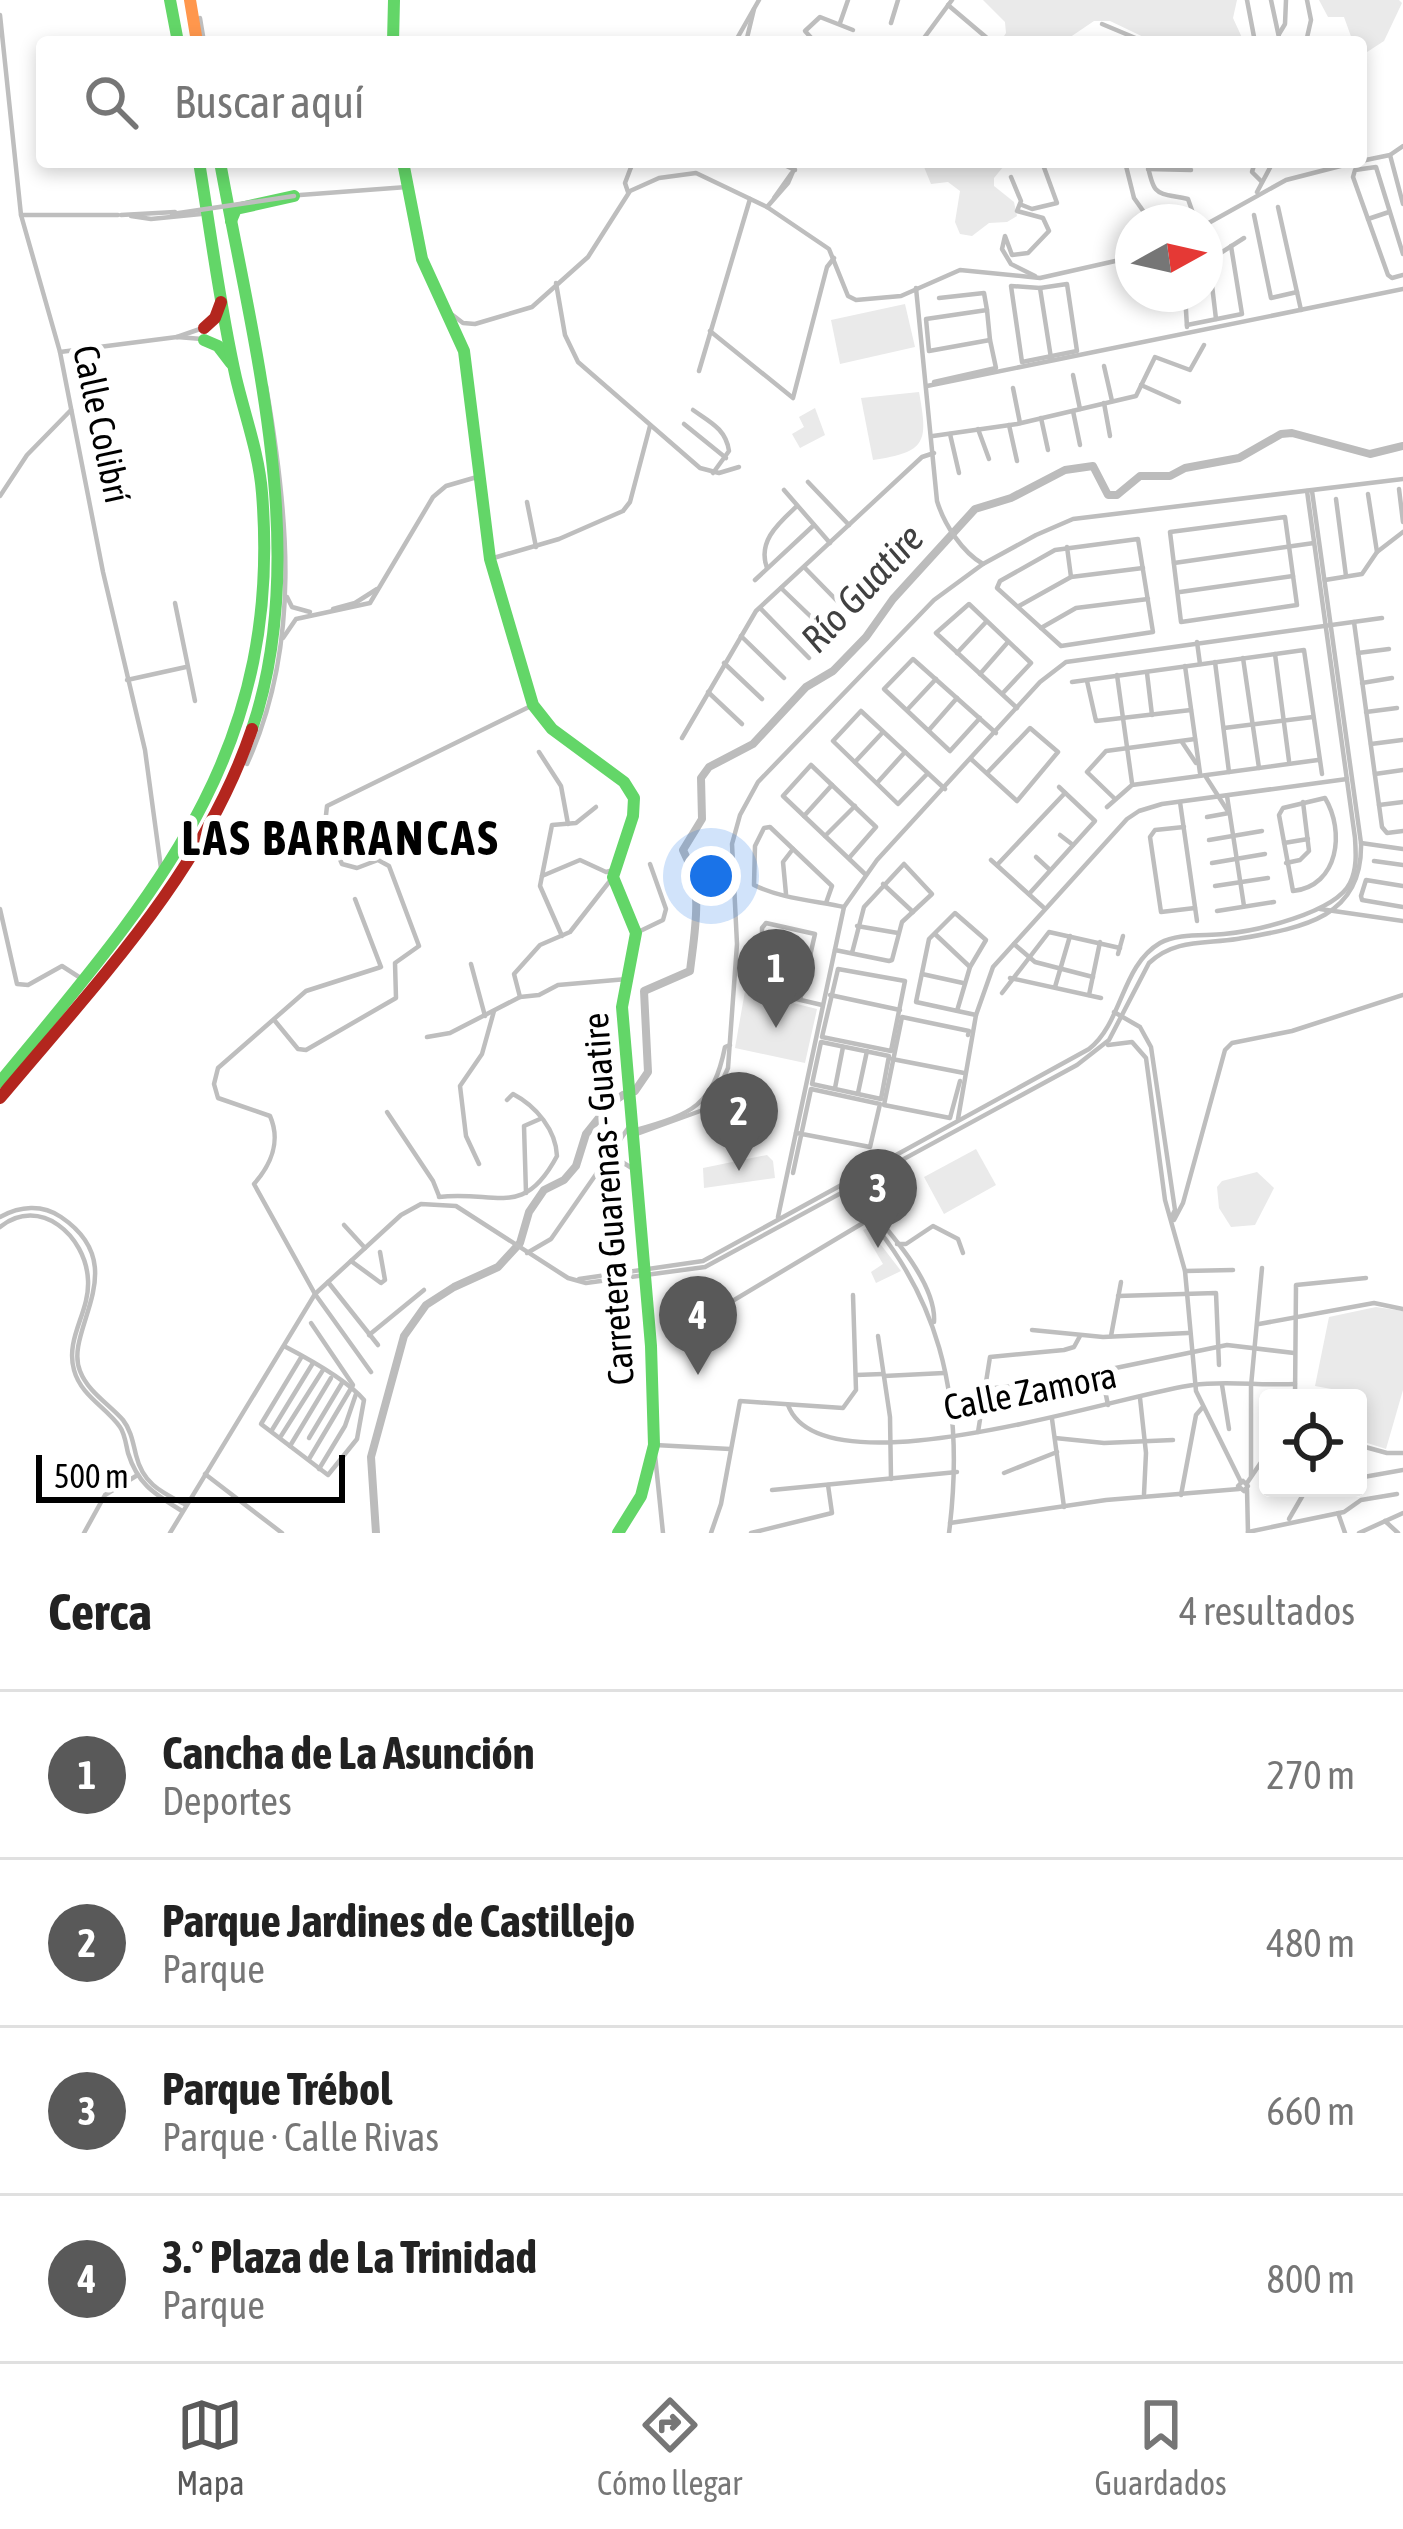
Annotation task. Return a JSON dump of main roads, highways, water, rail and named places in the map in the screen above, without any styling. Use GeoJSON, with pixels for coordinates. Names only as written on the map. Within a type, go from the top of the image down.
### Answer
{"type":"FeatureCollection","features":[{"type":"Feature","properties":{"kind":"main road"},"geometry":{"type":"LineString","coordinates":[[170,0],[177,36]]}},
{"type":"Feature","properties":{"kind":"main road"},"geometry":{"type":"LineString","coordinates":[[193,0],[200,36]]}},
{"type":"Feature","properties":{"kind":"main road"},"geometry":{"type":"LineString","coordinates":[[393,36],[394,0]]}},
{"type":"Feature","properties":{"kind":"main road"},"geometry":{"type":"LineString","coordinates":[[200,168],[237,381]]}},
{"type":"Feature","properties":{"kind":"main road"},"geometry":{"type":"LineString","coordinates":[[0,1098],[172,883],[212,823],[250,738],[278,611],[278,528],[276,484],[225,168]]}},
{"type":"Feature","properties":{"kind":"main road","name":"Carretera Guarenas - Guatire"},"geometry":{"type":"LineString","coordinates":[[404,168],[422,260],[460,337],[490,560],[533,705],[547,724],[633,793],[633,816],[614,874],[636,933],[622,1007],[645,1272],[654,1445],[641,1496],[618,1533]]}},
{"type":"Feature","properties":{"kind":"main road"},"geometry":{"type":"LineString","coordinates":[[203,187],[204,205],[197,213],[205,218],[212,235]]}},
{"type":"Feature","properties":{"kind":"main road"},"geometry":{"type":"LineString","coordinates":[[232,208],[294,196]]}},
{"type":"Feature","properties":{"kind":"main road"},"geometry":{"type":"LineString","coordinates":[[0,1082],[165,876],[198,820],[245,708],[263,610],[262,489],[237,381],[227,356],[204,334],[219,312],[221,291]]}},
{"type":"Feature","properties":{"kind":"main road"},"geometry":{"type":"LineString","coordinates":[[284,497],[278,528],[286,549]]}},
{"type":"Feature","properties":{"kind":"waterway","name":"Río Guatire"},"geometry":{"type":"LineString","coordinates":[[635,1091],[648,1072],[644,991],[690,971],[696,894],[683,850],[702,819],[701,778],[709,767],[753,744],[806,687],[833,671],[975,509],[1011,498],[1065,470],[1093,466],[1108,495],[1117,495],[1140,476],[1170,476],[1185,468],[1239,458],[1281,434],[1370,454],[1403,446]]}},
{"type":"Feature","properties":{"kind":"waterway","name":"Río Guatire"},"geometry":{"type":"LineString","coordinates":[[376,1533],[371,1457],[404,1336],[426,1305],[498,1267],[520,1243],[529,1212],[544,1190],[564,1180],[576,1166],[586,1134],[623,1095]]}},
{"type":"Feature","properties":{"kind":"place","name":"Cancha de La Asunción"},"geometry":{"type":"Point","coordinates":[776,1028]}},
{"type":"Feature","properties":{"kind":"place","name":"Parque Jardines de Castillejo"},"geometry":{"type":"Point","coordinates":[739,1171]}},
{"type":"Feature","properties":{"kind":"place","name":"Parque Trébol"},"geometry":{"type":"Point","coordinates":[878,1248]}},
{"type":"Feature","properties":{"kind":"place","name":"3.° Plaza de La Trinidad"},"geometry":{"type":"Point","coordinates":[698,1375]}},
{"type":"Feature","properties":{"kind":"district","name":"LAS BARRANCAS"},"geometry":{"type":"Point","coordinates":[341,838]}}]}
